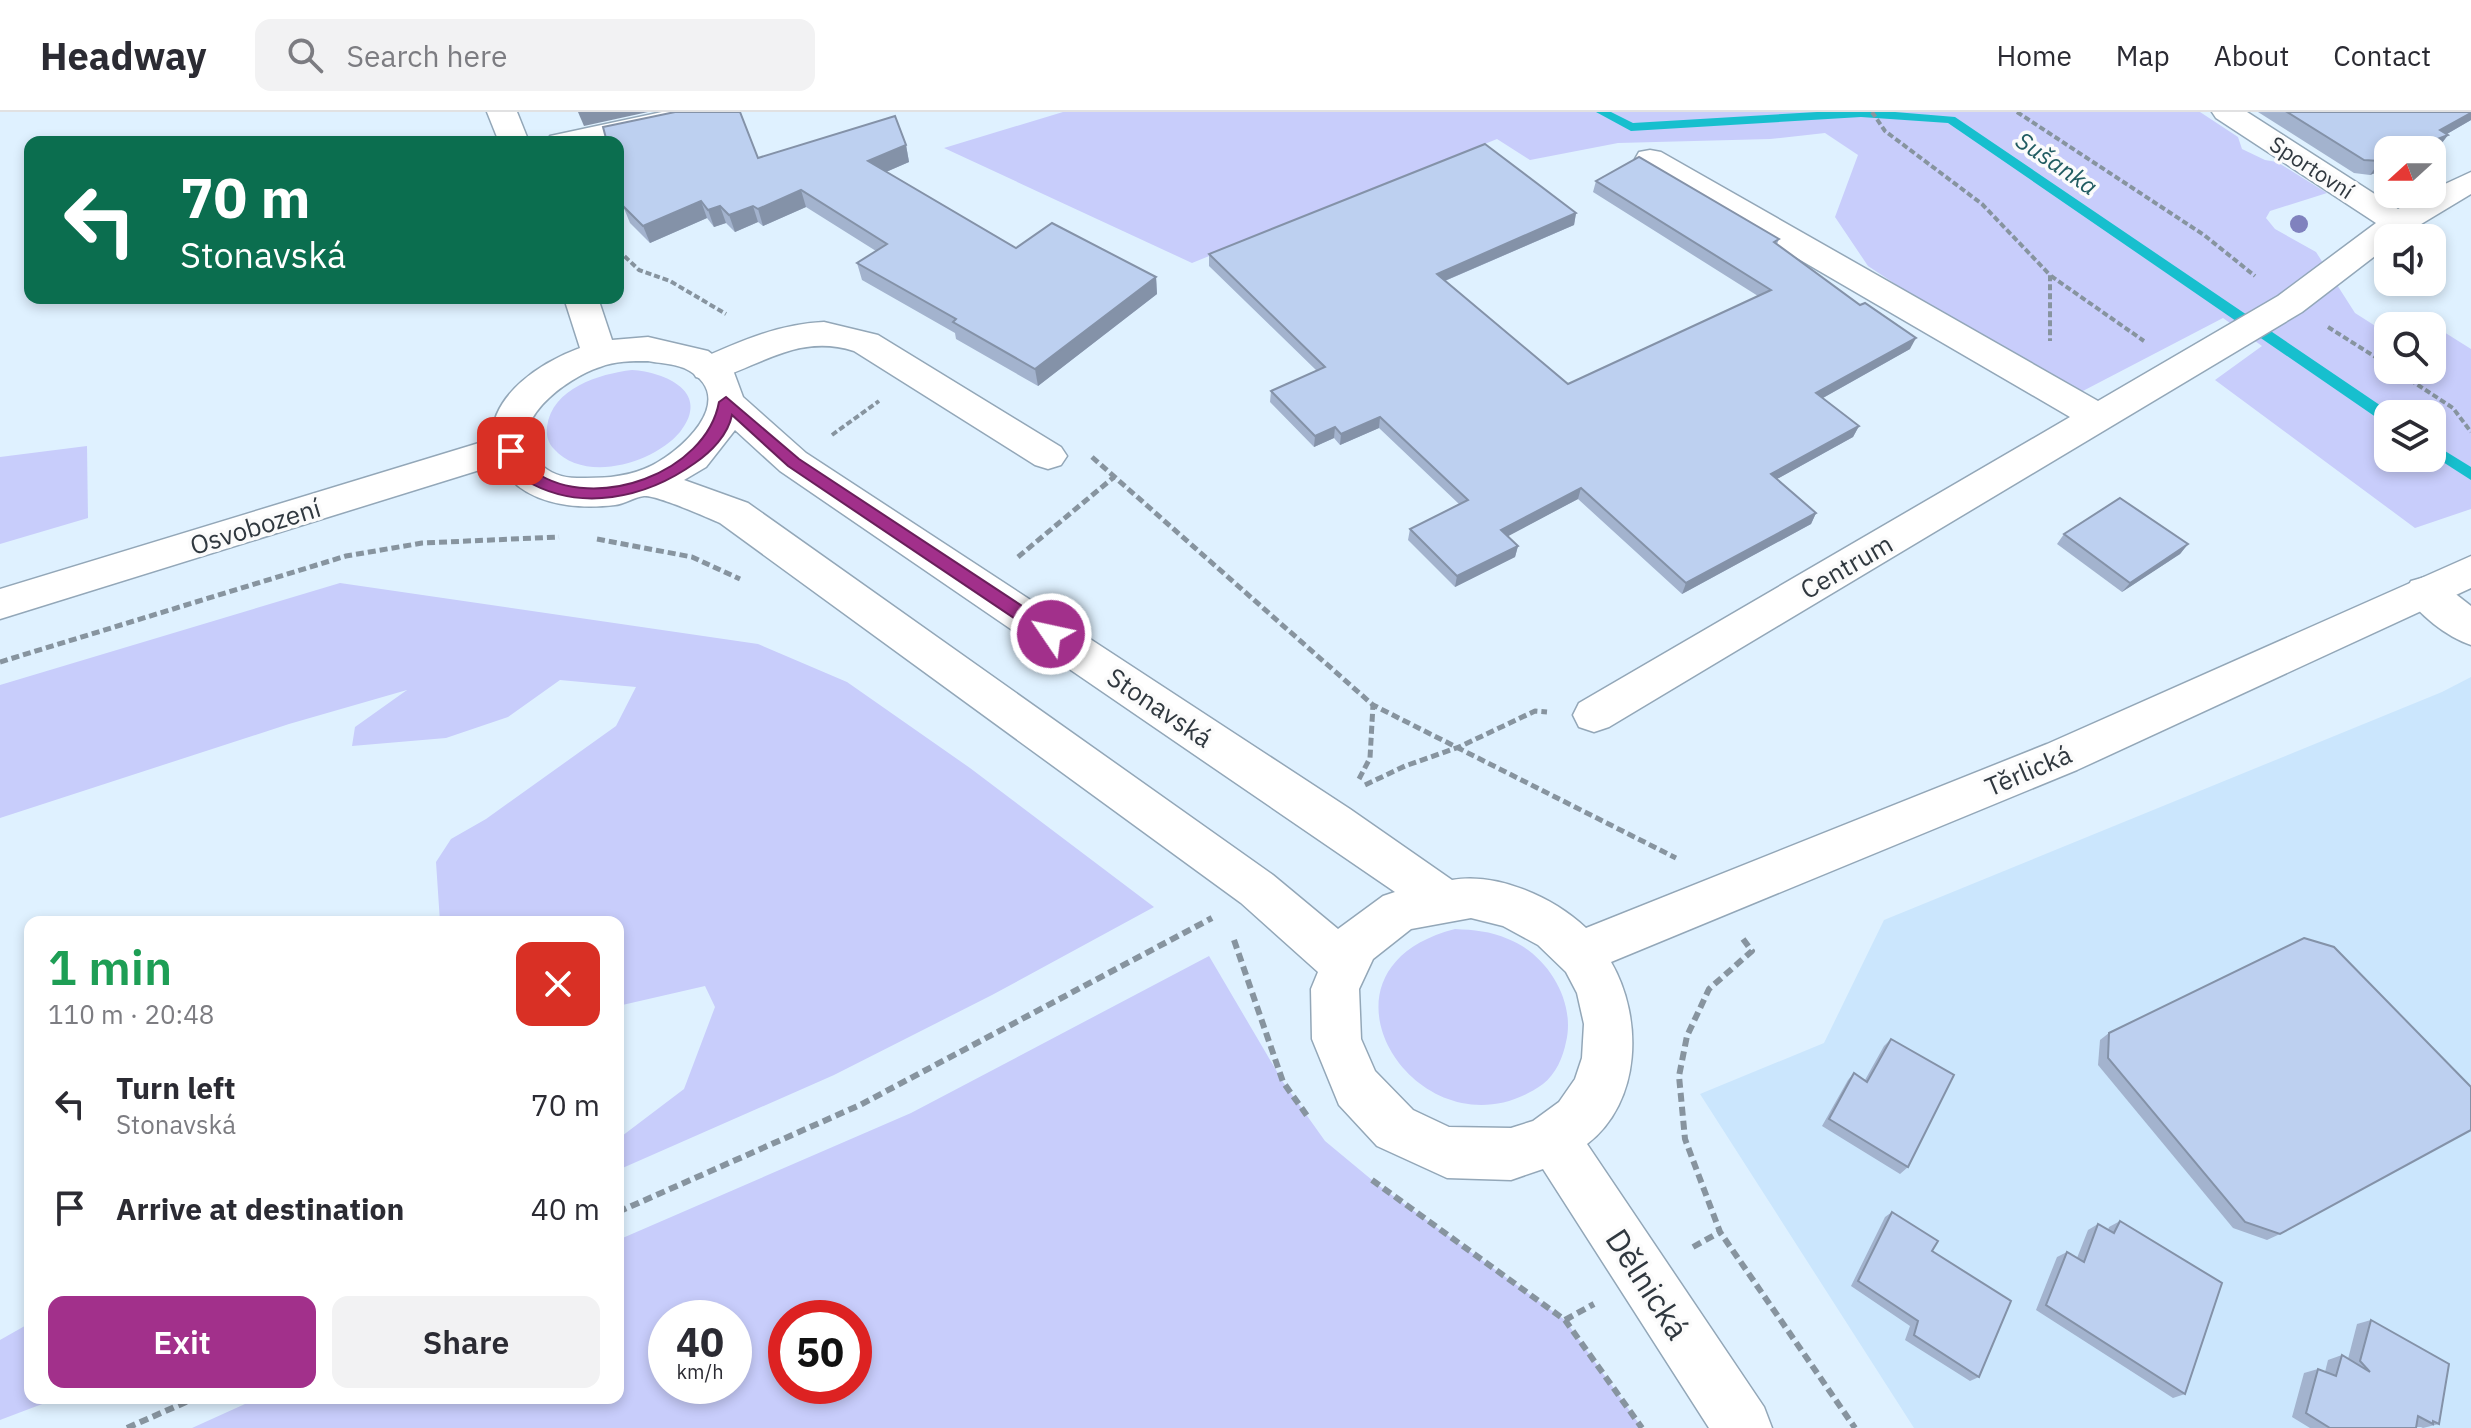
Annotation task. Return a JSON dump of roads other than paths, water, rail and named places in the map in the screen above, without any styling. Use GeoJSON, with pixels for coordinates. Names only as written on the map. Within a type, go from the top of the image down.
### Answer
{"type":"FeatureCollection","features":[{"type":"Feature","properties":{"kind":"main road"},"geometry":{"type":"LineString","coordinates":[[502,112],[512,136]]}},
{"type":"Feature","properties":{"kind":"main road"},"geometry":{"type":"LineString","coordinates":[[590,136],[705,112]]}},
{"type":"Feature","properties":{"kind":"main road","name":"Sportovní"},"geometry":{"type":"LineString","coordinates":[[2227,112],[2397,223]]}},
{"type":"Feature","properties":{"kind":"main road"},"geometry":{"type":"LineString","coordinates":[[1650,159],[2097,417]]}},
{"type":"Feature","properties":{"kind":"main road","name":"Centrum"},"geometry":{"type":"LineString","coordinates":[[1594,715],[2269,316],[2397,223],[2471,181]]}},
{"type":"Feature","properties":{"kind":"main road"},"geometry":{"type":"LineString","coordinates":[[583,304],[600,355]]}},
{"type":"Feature","properties":{"kind":"main road"},"geometry":{"type":"LineString","coordinates":[[510,447],[520,467],[528,475],[561,490],[604,493],[651,483],[681,468],[705,449],[723,423],[718,385],[783,337],[831,315],[866,343],[1048,456]]}},
{"type":"Feature","properties":{"kind":"main road","name":"Stonavská"},"geometry":{"type":"LineString","coordinates":[[510,447],[511,424],[528,395],[563,370],[600,355],[635,349],[660,350],[693,358],[793,462],[1334,823],[1440,898]]}},
{"type":"Feature","properties":{"kind":"main road","name":"Osvobození"},"geometry":{"type":"LineString","coordinates":[[0,604],[510,447]]}},
{"type":"Feature","properties":{"kind":"main road"},"geometry":{"type":"LineString","coordinates":[[651,483],[734,513],[1257,889],[1343,963]]}},
{"type":"Feature","properties":{"kind":"main road","name":"Těrlická"},"geometry":{"type":"LineString","coordinates":[[1579,953],[2062,757],[2471,571]]}},
{"type":"Feature","properties":{"kind":"main road"},"geometry":{"type":"LineString","coordinates":[[2425,592],[2471,629]]}},
{"type":"Feature","properties":{"kind":"main road"},"geometry":{"type":"LineString","coordinates":[[1471,897],[1501,903],[1530,915],[1557,931],[1579,953],[1601,991],[1612,1032],[1606,1074],[1587,1111],[1554,1139],[1512,1154],[1465,1156],[1420,1142],[1381,1117],[1350,1081],[1335,1041],[1332,1001],[1343,963],[1360,938],[1382,919],[1410,904],[1440,898],[1471,897]]}},
{"type":"Feature","properties":{"kind":"main road","name":"Dělnická"},"geometry":{"type":"LineString","coordinates":[[1554,1139],[1743,1428]]}},
{"type":"Feature","properties":{"kind":"waterway","name":"Sušanka"},"geometry":{"type":"LineString","coordinates":[[1602,112],[1631,127],[1861,113],[1951,120],[2374,408]]}},
{"type":"Feature","properties":{"kind":"waterway","name":"Sušanka"},"geometry":{"type":"LineString","coordinates":[[2446,458],[2471,475]]}}]}
